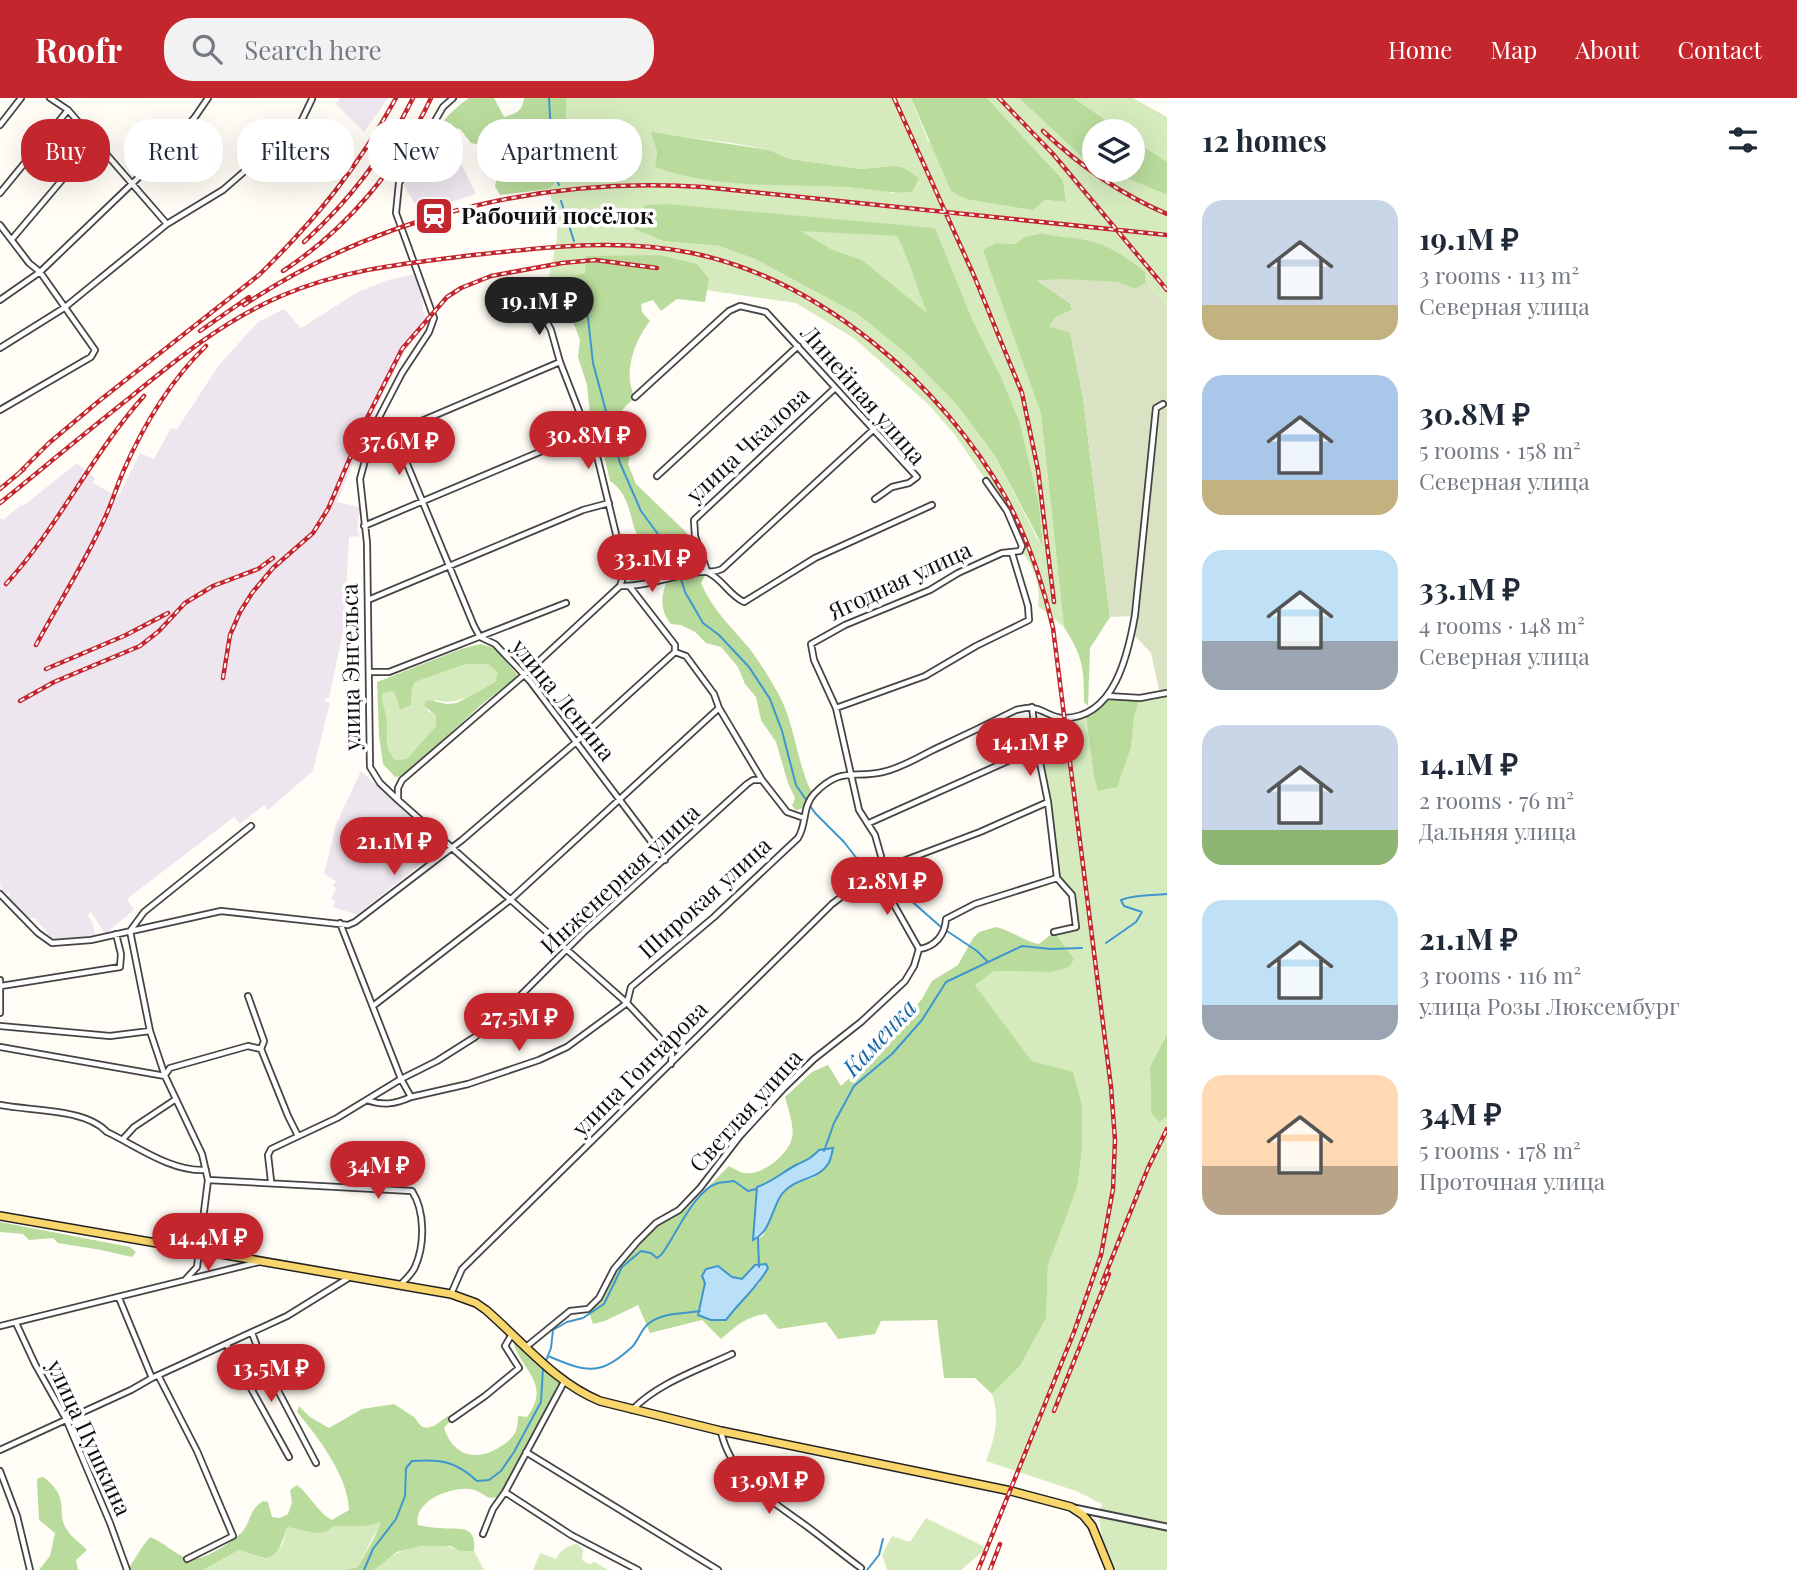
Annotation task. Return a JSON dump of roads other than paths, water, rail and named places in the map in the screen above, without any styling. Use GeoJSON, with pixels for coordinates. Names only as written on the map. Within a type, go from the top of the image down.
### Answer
{"type":"FeatureCollection","features":[{"type":"Feature","properties":{"kind":"main road"},"geometry":{"type":"LineString","coordinates":[[0,1216],[451,1294],[476,1303],[512,1333],[538,1360],[583,1395],[632,1410],[721,1431],[1011,1491],[1071,1507],[1083,1515],[1092,1526],[1110,1570]]}},
{"type":"Feature","properties":{"kind":"street"},"geometry":{"type":"LineString","coordinates":[[0,125],[21,98]]}},
{"type":"Feature","properties":{"kind":"street"},"geometry":{"type":"LineString","coordinates":[[50,98],[76,119]]}},
{"type":"Feature","properties":{"kind":"street"},"geometry":{"type":"LineString","coordinates":[[0,300],[40,272],[164,153],[208,98]]}},
{"type":"Feature","properties":{"kind":"street","name":"улица Энгельса"},"geometry":{"type":"LineString","coordinates":[[453,98],[443,107],[399,183],[397,195],[396,213],[434,318],[429,332],[402,373],[374,427],[360,479],[367,543],[370,767],[380,783],[398,800],[627,1003]]}},
{"type":"Feature","properties":{"kind":"street"},"geometry":{"type":"LineString","coordinates":[[0,348],[64,307],[167,224],[223,190],[301,122],[312,99]]}},
{"type":"Feature","properties":{"kind":"street"},"geometry":{"type":"LineString","coordinates":[[0,193],[68,110]]}},
{"type":"Feature","properties":{"kind":"street"},"geometry":{"type":"LineString","coordinates":[[110,159],[167,224]]}},
{"type":"Feature","properties":{"kind":"street"},"geometry":{"type":"LineString","coordinates":[[12,239],[60,182]]}},
{"type":"Feature","properties":{"kind":"street"},"geometry":{"type":"LineString","coordinates":[[0,225],[29,263],[40,272],[95,350],[91,357],[0,410]]}},
{"type":"Feature","properties":{"kind":"street"},"geometry":{"type":"LineString","coordinates":[[398,800],[398,788],[402,780],[524,675],[620,586],[625,571],[598,460],[560,362],[551,330],[537,303]]}},
{"type":"Feature","properties":{"kind":"street","name":"Линейная улица"},"geometry":{"type":"LineString","coordinates":[[635,397],[729,311],[740,306],[766,312],[917,477],[909,483],[892,487],[875,499]]}},
{"type":"Feature","properties":{"kind":"street"},"geometry":{"type":"LineString","coordinates":[[657,476],[797,346]]}},
{"type":"Feature","properties":{"kind":"street"},"geometry":{"type":"LineString","coordinates":[[398,442],[395,435],[398,431],[560,362]]}},
{"type":"Feature","properties":{"kind":"street","name":"улица Чкалова"},"geometry":{"type":"LineString","coordinates":[[707,572],[695,536],[694,520],[835,388]]}},
{"type":"Feature","properties":{"kind":"street"},"geometry":{"type":"LineString","coordinates":[[851,774],[875,774],[897,768],[1016,710],[1031,707],[1058,718],[1086,715],[1107,696],[1121,671],[1133,627],[1156,408],[1163,404]]}},
{"type":"Feature","properties":{"kind":"street"},"geometry":{"type":"LineString","coordinates":[[374,427],[398,442]]}},
{"type":"Feature","properties":{"kind":"street"},"geometry":{"type":"LineString","coordinates":[[620,586],[722,569],[874,429]]}},
{"type":"Feature","properties":{"kind":"street"},"geometry":{"type":"LineString","coordinates":[[364,526],[424,503],[587,432]]}},
{"type":"Feature","properties":{"kind":"street","name":"улица Ленина"},"geometry":{"type":"LineString","coordinates":[[398,442],[480,637],[495,644],[524,675],[665,860]]}},
{"type":"Feature","properties":{"kind":"street"},"geometry":{"type":"LineString","coordinates":[[882,869],[879,848],[869,823],[859,810],[836,708],[926,677],[976,646],[1030,620],[1012,553],[1020,551],[1022,546],[1007,510],[986,481]]}},
{"type":"Feature","properties":{"kind":"street"},"geometry":{"type":"LineString","coordinates":[[368,600],[583,510],[609,503]]}},
{"type":"Feature","properties":{"kind":"street"},"geometry":{"type":"LineString","coordinates":[[707,572],[716,577],[734,597],[744,602],[815,558],[932,505]]}},
{"type":"Feature","properties":{"kind":"street","name":"Ягодная улица"},"geometry":{"type":"LineString","coordinates":[[836,708],[811,650],[811,644],[845,625],[906,601],[1002,553],[1012,553]]}},
{"type":"Feature","properties":{"kind":"street"},"geometry":{"type":"LineString","coordinates":[[630,586],[674,645],[675,652]]}},
{"type":"Feature","properties":{"kind":"street"},"geometry":{"type":"LineString","coordinates":[[369,673],[389,673],[566,603]]}},
{"type":"Feature","properties":{"kind":"street"},"geometry":{"type":"LineString","coordinates":[[675,652],[685,656],[698,670],[762,780],[787,812],[804,818]]}},
{"type":"Feature","properties":{"kind":"street"},"geometry":{"type":"LineString","coordinates":[[0,894],[38,933],[52,943],[91,940],[221,911],[348,925],[451,848],[575,743],[675,652]]}},
{"type":"Feature","properties":{"kind":"street"},"geometry":{"type":"LineString","coordinates":[[1107,696],[1140,698],[1167,693]]}},
{"type":"Feature","properties":{"kind":"street"},"geometry":{"type":"LineString","coordinates":[[1031,707],[1048,802],[1057,878],[1072,895],[1076,927],[1054,932]]}},
{"type":"Feature","properties":{"kind":"street"},"geometry":{"type":"LineString","coordinates":[[373,1006],[510,900],[719,708]]}},
{"type":"Feature","properties":{"kind":"street"},"geometry":{"type":"LineString","coordinates":[[869,823],[1037,748]]}},
{"type":"Feature","properties":{"kind":"street","name":"Широкая улица"},"geometry":{"type":"LineString","coordinates":[[366,1100],[377,1105],[388,1104],[468,1084],[539,1060],[567,1047],[627,1003],[631,987],[714,917],[798,838],[806,806],[813,795],[830,780],[843,774],[851,774]]}},
{"type":"Feature","properties":{"kind":"street","name":"Инженерная улица"},"geometry":{"type":"LineString","coordinates":[[401,1079],[437,1061],[475,1037],[500,1016],[586,930],[747,785],[753,780],[762,780]]}},
{"type":"Feature","properties":{"kind":"street","name":"улица Гончарова"},"geometry":{"type":"LineString","coordinates":[[451,1294],[463,1269],[832,904],[874,872],[980,832],[1048,802]]}},
{"type":"Feature","properties":{"kind":"street"},"geometry":{"type":"LineString","coordinates":[[185,1280],[197,1267],[208,1180],[202,1154],[165,1076],[150,1031],[130,931],[144,912],[251,825]]}},
{"type":"Feature","properties":{"kind":"street"},"geometry":{"type":"LineString","coordinates":[[866,877],[892,903],[919,949],[938,940],[946,931],[946,919],[953,915],[1057,878]]}},
{"type":"Feature","properties":{"kind":"street"},"geometry":{"type":"LineString","coordinates":[[340,923],[401,1079],[411,1097]]}},
{"type":"Feature","properties":{"kind":"street"},"geometry":{"type":"LineString","coordinates":[[1,986],[120,967],[121,954],[116,934]]}},
{"type":"Feature","properties":{"kind":"street","name":"Светлая улица"},"geometry":{"type":"LineString","coordinates":[[526,1347],[570,1311],[587,1310],[599,1298],[614,1269],[637,1242],[656,1223],[679,1210],[700,1188],[740,1136],[784,1088],[905,981],[914,966],[919,949]]}},
{"type":"Feature","properties":{"kind":"street"},"geometry":{"type":"LineString","coordinates":[[0,980],[0,1013]]}},
{"type":"Feature","properties":{"kind":"street"},"geometry":{"type":"LineString","coordinates":[[248,996],[264,1041],[261,1049]]}},
{"type":"Feature","properties":{"kind":"street"},"geometry":{"type":"LineString","coordinates":[[627,1003],[669,1048],[672,1054],[671,1064]]}},
{"type":"Feature","properties":{"kind":"street"},"geometry":{"type":"LineString","coordinates":[[0,1026],[110,1036],[150,1031]]}},
{"type":"Feature","properties":{"kind":"street"},"geometry":{"type":"LineString","coordinates":[[165,1076],[170,1068],[194,1061],[248,1046],[261,1049],[298,1136]]}},
{"type":"Feature","properties":{"kind":"street"},"geometry":{"type":"LineString","coordinates":[[0,1047],[165,1076]]}},
{"type":"Feature","properties":{"kind":"street"},"geometry":{"type":"LineString","coordinates":[[271,1181],[268,1155],[271,1149],[337,1118],[401,1079]]}},
{"type":"Feature","properties":{"kind":"street"},"geometry":{"type":"LineString","coordinates":[[122,1139],[134,1127],[176,1099]]}},
{"type":"Feature","properties":{"kind":"street"},"geometry":{"type":"LineString","coordinates":[[0,1105],[81,1117],[101,1125],[107,1132],[166,1162],[206,1170]]}},
{"type":"Feature","properties":{"kind":"street"},"geometry":{"type":"LineString","coordinates":[[208,1180],[271,1181],[412,1191],[418,1199],[423,1233],[415,1269],[400,1285]]}},
{"type":"Feature","properties":{"kind":"street"},"geometry":{"type":"LineString","coordinates":[[0,1326],[260,1262]]}},
{"type":"Feature","properties":{"kind":"street"},"geometry":{"type":"LineString","coordinates":[[0,1450],[287,1316],[349,1277]]}},
{"type":"Feature","properties":{"kind":"street"},"geometry":{"type":"LineString","coordinates":[[119,1298],[152,1377]]}},
{"type":"Feature","properties":{"kind":"street","name":"улица Пушкина"},"geometry":{"type":"LineString","coordinates":[[16,1323],[66,1419],[127,1570]]}},
{"type":"Feature","properties":{"kind":"street"},"geometry":{"type":"LineString","coordinates":[[252,1333],[263,1362],[316,1463]]}},
{"type":"Feature","properties":{"kind":"street"},"geometry":{"type":"LineString","coordinates":[[452,1419],[519,1368],[505,1346],[512,1333]]}},
{"type":"Feature","properties":{"kind":"street"},"geometry":{"type":"LineString","coordinates":[[227,1345],[289,1457]]}},
{"type":"Feature","properties":{"kind":"street"},"geometry":{"type":"LineString","coordinates":[[632,1410],[643,1399],[663,1387],[732,1354]]}},
{"type":"Feature","properties":{"kind":"street"},"geometry":{"type":"LineString","coordinates":[[158,1375],[197,1451],[233,1536],[187,1559]]}},
{"type":"Feature","properties":{"kind":"street"},"geometry":{"type":"LineString","coordinates":[[483,1534],[493,1509],[505,1492],[564,1382]]}},
{"type":"Feature","properties":{"kind":"street"},"geometry":{"type":"LineString","coordinates":[[721,1431],[726,1451],[748,1482],[769,1501],[806,1525],[861,1568]]}},
{"type":"Feature","properties":{"kind":"street"},"geometry":{"type":"LineString","coordinates":[[526,1452],[718,1570]]}},
{"type":"Feature","properties":{"kind":"street"},"geometry":{"type":"LineString","coordinates":[[0,1471],[17,1516],[30,1570]]}},
{"type":"Feature","properties":{"kind":"street"},"geometry":{"type":"LineString","coordinates":[[505,1492],[571,1535],[638,1570]]}},
{"type":"Feature","properties":{"kind":"street"},"geometry":{"type":"LineString","coordinates":[[1071,1507],[1167,1527]]}},
{"type":"Feature","properties":{"kind":"water"},"geometry":{"type":"Polygon","coordinates":[[[833,1148],[829,1162],[823,1169],[782,1194],[764,1232],[753,1240],[757,1187],[819,1150],[833,1148]]]}},
{"type":"Feature","properties":{"kind":"water"},"geometry":{"type":"Polygon","coordinates":[[[766,1264],[768,1268],[764,1275],[726,1320],[711,1320],[698,1315],[705,1283],[702,1276],[706,1269],[718,1266],[732,1277],[742,1279],[755,1265],[766,1264]]]}},
{"type":"Feature","properties":{"kind":"waterway"},"geometry":{"type":"LineString","coordinates":[[549,98],[553,172],[559,185]]}},
{"type":"Feature","properties":{"kind":"waterway"},"geometry":{"type":"LineString","coordinates":[[561,201],[574,241]]}},
{"type":"Feature","properties":{"kind":"waterway"},"geometry":{"type":"LineString","coordinates":[[578,281],[588,318],[593,363],[620,463],[641,511],[666,545],[678,569],[685,592],[703,623],[719,635],[749,667],[770,699],[782,731],[796,785],[815,813],[844,842],[868,873]]}},
{"type":"Feature","properties":{"kind":"waterway"},"geometry":{"type":"LineString","coordinates":[[872,877],[900,891],[941,927],[977,951],[988,962]]}},
{"type":"Feature","properties":{"kind":"waterway","name":"Каменка"},"geometry":{"type":"LineString","coordinates":[[1106,943],[1136,922],[1142,912],[1124,906],[1121,900],[1167,894]]}},
{"type":"Feature","properties":{"kind":"waterway","name":"Каменка"},"geometry":{"type":"LineString","coordinates":[[824,1151],[834,1123],[854,1086],[892,1054],[922,1020],[946,982],[1022,946],[1082,948]]}},
{"type":"Feature","properties":{"kind":"waterway","name":"Каменка"},"geometry":{"type":"LineString","coordinates":[[545,1363],[551,1348],[553,1330],[567,1322],[583,1318],[604,1304],[622,1267],[641,1251],[651,1253],[657,1258],[661,1255],[693,1204],[709,1188],[718,1183],[734,1181],[748,1191],[756,1189]]}},
{"type":"Feature","properties":{"kind":"waterway"},"geometry":{"type":"LineString","coordinates":[[758,1238],[759,1267]]}},
{"type":"Feature","properties":{"kind":"waterway"},"geometry":{"type":"LineString","coordinates":[[548,1356],[573,1366],[592,1369],[601,1367],[632,1347],[646,1326],[654,1320],[666,1315],[700,1311]]}},
{"type":"Feature","properties":{"kind":"waterway","name":"Каменка"},"geometry":{"type":"LineString","coordinates":[[364,1570],[373,1549],[396,1519],[405,1496],[406,1468],[412,1461],[431,1460],[455,1465],[477,1481],[489,1480],[501,1471],[541,1402],[543,1368]]}},
{"type":"Feature","properties":{"kind":"waterway"},"geometry":{"type":"LineString","coordinates":[[867,1570],[879,1555],[883,1539]]}},
{"type":"Feature","properties":{"kind":"railway"},"geometry":{"type":"LineString","coordinates":[[18,474],[49,443],[99,401],[259,275],[335,192],[396,98]]}},
{"type":"Feature","properties":{"kind":"railway"},"geometry":{"type":"LineString","coordinates":[[304,242],[336,210],[379,157],[413,98]]}},
{"type":"Feature","properties":{"kind":"railway"},"geometry":{"type":"LineString","coordinates":[[283,271],[328,236],[369,195],[403,149],[431,98]]}},
{"type":"Feature","properties":{"kind":"railway"},"geometry":{"type":"LineString","coordinates":[[894,98],[975,278],[1022,393],[1038,470],[1054,602]]}},
{"type":"Feature","properties":{"kind":"railway"},"geometry":{"type":"LineString","coordinates":[[999,98],[1053,154],[1167,290]]}},
{"type":"Feature","properties":{"kind":"railway"},"geometry":{"type":"LineString","coordinates":[[1043,131],[1101,178],[1133,198],[1167,214]]}},
{"type":"Feature","properties":{"kind":"railway"},"geometry":{"type":"LineString","coordinates":[[244,305],[295,274],[349,247],[406,226],[464,208],[583,188],[643,185],[703,187],[1167,235]]}},
{"type":"Feature","properties":{"kind":"railway"},"geometry":{"type":"LineString","coordinates":[[0,503],[183,355],[260,306],[304,287],[352,273],[529,249],[583,245],[665,248],[740,267],[786,287],[831,312],[873,343],[913,378],[948,415],[979,456],[1014,514],[1034,562],[1053,628],[1111,1087],[1115,1140],[1113,1189],[1101,1255],[1074,1332],[978,1570]]}},
{"type":"Feature","properties":{"kind":"railway"},"geometry":{"type":"LineString","coordinates":[[223,678],[230,635],[240,612],[273,568],[313,533],[328,509],[368,416],[402,349],[447,297],[491,276],[562,263],[595,260],[657,268]]}},
{"type":"Feature","properties":{"kind":"railway"},"geometry":{"type":"LineString","coordinates":[[200,331],[249,297]]}},
{"type":"Feature","properties":{"kind":"railway"},"geometry":{"type":"LineString","coordinates":[[36,645],[96,538],[139,438],[169,389],[206,346]]}},
{"type":"Feature","properties":{"kind":"railway"},"geometry":{"type":"LineString","coordinates":[[6,584],[43,538],[125,418],[144,396]]}},
{"type":"Feature","properties":{"kind":"railway"},"geometry":{"type":"LineString","coordinates":[[0,489],[24,469]]}},
{"type":"Feature","properties":{"kind":"railway"},"geometry":{"type":"LineString","coordinates":[[20,701],[54,682],[140,646],[159,631],[185,603],[213,586],[258,569],[273,558]]}},
{"type":"Feature","properties":{"kind":"railway"},"geometry":{"type":"LineString","coordinates":[[46,669],[126,635],[168,613]]}},
{"type":"Feature","properties":{"kind":"railway"},"geometry":{"type":"LineString","coordinates":[[1102,1283],[1148,1168],[1167,1129]]}},
{"type":"Feature","properties":{"kind":"railway"},"geometry":{"type":"LineString","coordinates":[[1054,1411],[1109,1274]]}},
{"type":"Feature","properties":{"kind":"railway"},"geometry":{"type":"LineString","coordinates":[[990,1570],[1000,1544]]}},
{"type":"Feature","properties":{"kind":"place","name":"Рабочий посёлок"},"geometry":{"type":"Point","coordinates":[434,216]}}]}
